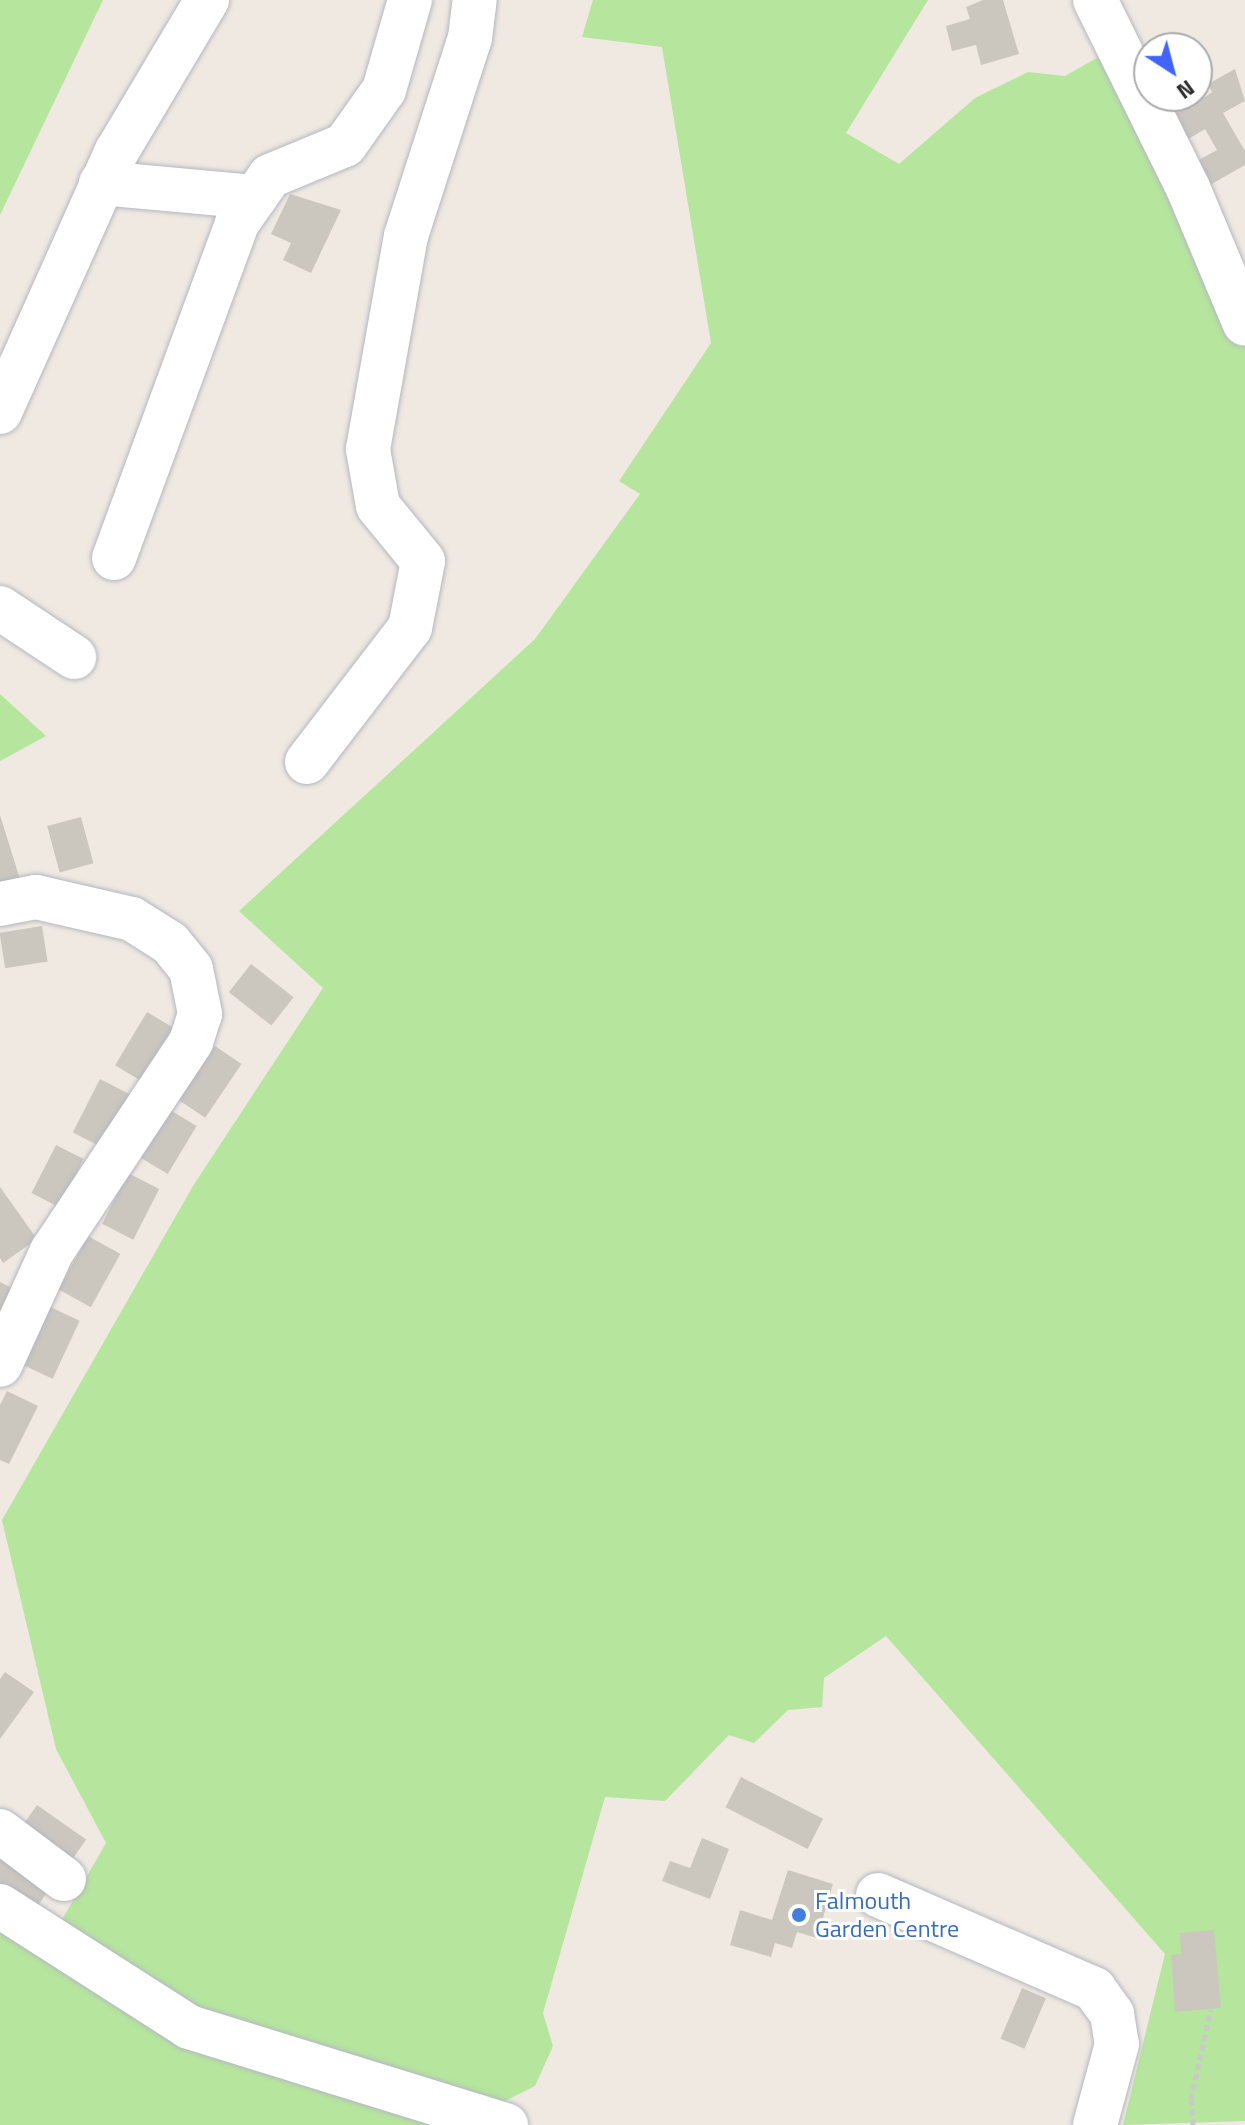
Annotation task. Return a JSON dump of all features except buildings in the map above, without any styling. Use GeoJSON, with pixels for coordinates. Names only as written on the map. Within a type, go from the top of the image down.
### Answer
{"type":"FeatureCollection","features":[{"type":"Feature","properties":{"kind":"street"},"geometry":{"type":"LineString","coordinates":[[0,412],[101,183],[163,66],[207,0]]}},
{"type":"Feature","properties":{"kind":"street"},"geometry":{"type":"LineString","coordinates":[[114,558],[237,223],[270,176],[345,145],[384,90],[410,0]]}},
{"type":"Feature","properties":{"kind":"street"},"geometry":{"type":"LineString","coordinates":[[307,762],[410,628],[423,561],[378,506],[368,449],[400,264],[470,38],[475,0]]}},
{"type":"Feature","properties":{"kind":"street"},"geometry":{"type":"LineString","coordinates":[[1095,0],[1188,188],[1245,324]]}},
{"type":"Feature","properties":{"kind":"street"},"geometry":{"type":"LineString","coordinates":[[101,183],[255,197]]}},
{"type":"Feature","properties":{"kind":"street"},"geometry":{"type":"LineString","coordinates":[[0,608],[74,657]]}},
{"type":"Feature","properties":{"kind":"street"},"geometry":{"type":"LineString","coordinates":[[0,904],[36,897],[132,919],[170,943],[191,969],[200,1014],[191,1042],[52,1251],[4,1347]]}},
{"type":"Feature","properties":{"kind":"street"},"geometry":{"type":"LineString","coordinates":[[0,1831],[64,1879]]}},
{"type":"Feature","properties":{"kind":"street"},"geometry":{"type":"LineString","coordinates":[[878,1895],[1094,1989],[1112,2014],[1117,2044],[1095,2125]]}},
{"type":"Feature","properties":{"kind":"street"},"geometry":{"type":"LineString","coordinates":[[0,1906],[189,2027],[506,2125]]}},
{"type":"Feature","properties":{"kind":"path"},"geometry":{"type":"LineString","coordinates":[[1193,2125],[1191,2099],[1211,2009]]}},
{"type":"Feature","properties":{"kind":"green space"},"geometry":{"type":"Polygon","coordinates":[[[0,0],[103,0],[0,215],[0,0]]]}},
{"type":"Feature","properties":{"kind":"green space"},"geometry":{"type":"Polygon","coordinates":[[[593,0],[928,0],[846,133],[899,164],[975,98],[1028,72],[1065,76],[1120,45],[1133,74],[1133,112],[1150,112],[1245,324],[1245,2121],[1123,2125],[1165,1954],[886,1636],[824,1678],[822,1707],[788,1710],[754,1743],[729,1735],[665,1801],[605,1797],[543,2013],[553,2046],[535,2086],[475,2116],[189,2027],[51,1939],[106,1843],[56,1749],[2,1520],[193,1186],[323,988],[239,911],[535,639],[640,494],[619,481],[711,343],[662,47],[582,37],[593,0]]]}},
{"type":"Feature","properties":{"kind":"green space"},"geometry":{"type":"Polygon","coordinates":[[[0,694],[46,736],[0,761],[0,694]]]}},
{"type":"Feature","properties":{"kind":"green space"},"geometry":{"type":"Polygon","coordinates":[[[0,1930],[442,2125],[0,2125],[0,1930]]]}},
{"type":"Feature","properties":{"kind":"place","name":"Falmouth Garden Centre"},"geometry":{"type":"Point","coordinates":[799,1915]}}]}
